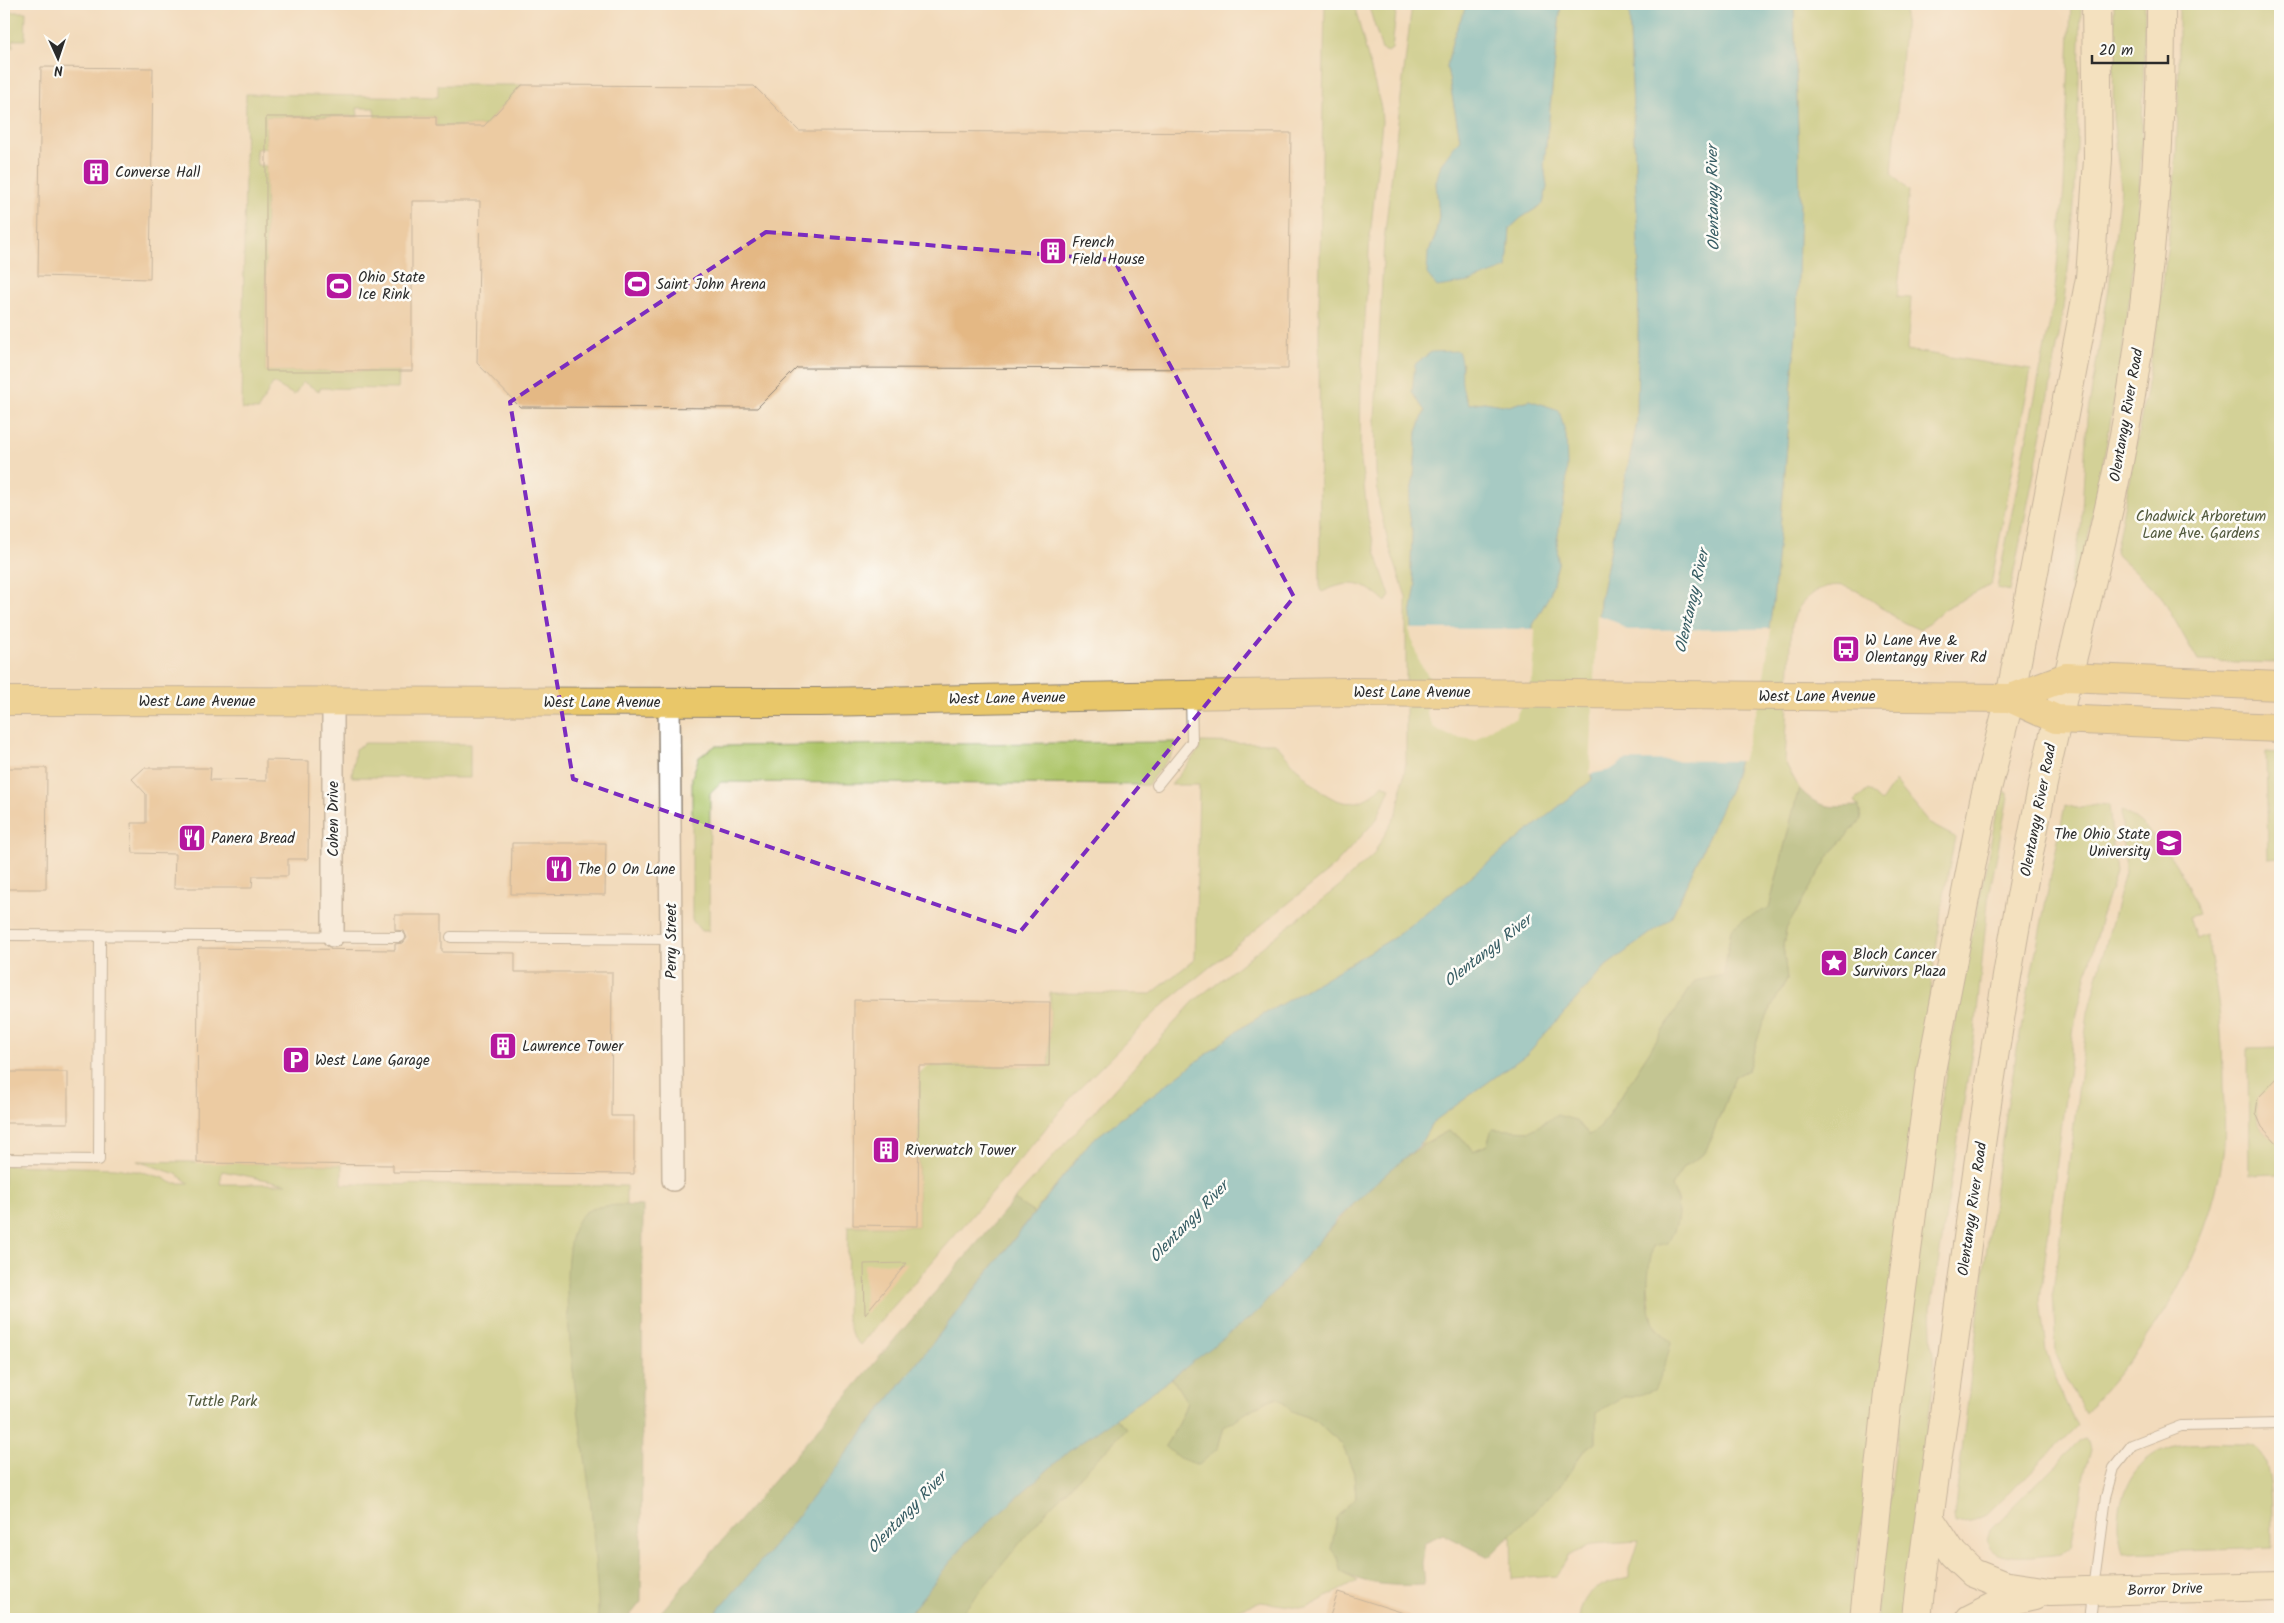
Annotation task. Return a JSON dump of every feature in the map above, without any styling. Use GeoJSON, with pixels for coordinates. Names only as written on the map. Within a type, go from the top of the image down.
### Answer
{"type":"FeatureCollection","features":[{"type":"Feature","properties":{"kind":"main road"},"geometry":{"type":"LineString","coordinates":[[1864,1619],[1888,1393],[1931,1071],[1984,801],[2010,698],[2090,278],[2098,159],[2096,4]]}},
{"type":"Feature","properties":{"kind":"main road","name":"Olentangy River Road"},"geometry":{"type":"LineString","coordinates":[[1917,1619],[1982,1131],[2030,850],[2056,719],[2090,589],[2119,461],[2143,323],[2155,187],[2162,72],[2161,4]]}},
{"type":"Feature","properties":{"kind":"main road","name":"West Lane Avenue"},"geometry":{"type":"LineString","coordinates":[[4,701],[820,702],[1344,692],[2010,698],[2066,677],[2280,686]]}},
{"type":"Feature","properties":{"kind":"main road","name":"West Lane Avenue"},"geometry":{"type":"LineString","coordinates":[[2010,698],[2056,719],[2280,728]]}},
{"type":"Feature","properties":{"kind":"main road"},"geometry":{"type":"LineString","coordinates":[[1930,1519],[1953,1554],[1973,1573],[2003,1585],[2049,1592]]}},
{"type":"Feature","properties":{"kind":"main road","name":"Borror Drive"},"geometry":{"type":"LineString","coordinates":[[2049,1592],[2280,1586]]}},
{"type":"Feature","properties":{"kind":"main road"},"geometry":{"type":"LineString","coordinates":[[1970,1619],[2004,1602],[2049,1592]]}},
{"type":"Feature","properties":{"kind":"street","name":"Cohen Drive"},"geometry":{"type":"LineString","coordinates":[[333,702],[333,936]]}},
{"type":"Feature","properties":{"kind":"street","name":"Perry Street"},"geometry":{"type":"LineString","coordinates":[[669,702],[673,1180]]}},
{"type":"Feature","properties":{"kind":"lane"},"geometry":{"type":"LineString","coordinates":[[1157,785],[1192,742],[1192,695]]}},
{"type":"Feature","properties":{"kind":"lane"},"geometry":{"type":"LineString","coordinates":[[4,935],[400,937]]}},
{"type":"Feature","properties":{"kind":"lane"},"geometry":{"type":"LineString","coordinates":[[4,1159],[99,1160],[100,935]]}},
{"type":"Feature","properties":{"kind":"lane"},"geometry":{"type":"LineString","coordinates":[[450,936],[671,939]]}},
{"type":"Feature","properties":{"kind":"lane"},"geometry":{"type":"LineString","coordinates":[[2090,1619],[2110,1482],[2114,1468],[2132,1445],[2180,1426],[2280,1424]]}},
{"type":"Feature","properties":{"kind":"highlighted area"},"geometry":{"type":"Polygon","coordinates":[[[766,232],[1114,260],[1294,597],[1019,933],[573,779],[510,402],[766,232]]]}},
{"type":"Feature","properties":{"kind":"green space"},"geometry":{"type":"Polygon","coordinates":[[[1325,4],[1354,4],[1381,108],[1382,122],[1370,236],[1361,383],[1360,453],[1368,519],[1376,554],[1390,596],[1386,602],[1371,590],[1356,585],[1341,585],[1322,592],[1320,590],[1319,308],[1325,4]]]}},
{"type":"Feature","properties":{"kind":"green space"},"geometry":{"type":"Polygon","coordinates":[[[1368,4],[1397,4],[1392,49],[1388,52],[1382,50],[1368,4]]]}},
{"type":"Feature","properties":{"kind":"green space"},"geometry":{"type":"Polygon","coordinates":[[[1412,4],[1467,4],[1453,38],[1447,67],[1460,139],[1436,182],[1439,217],[1435,237],[1428,253],[1507,268],[1510,228],[1521,218],[1543,204],[1547,187],[1544,164],[1561,4],[1629,4],[1639,268],[1637,423],[1600,601],[1592,780],[1395,937],[1244,1026],[1090,1142],[1034,1213],[1014,1200],[1194,1001],[1338,887],[1373,855],[1397,813],[1406,763],[1406,597],[1389,546],[1379,505],[1376,472],[1375,419],[1384,240],[1412,4]],[[1463,363],[1412,392],[1425,411],[1417,432],[1414,478],[1408,504],[1412,530],[1411,568],[1416,585],[1411,615],[1530,663],[1533,625],[1550,594],[1558,564],[1557,540],[1566,488],[1566,436],[1529,400],[1509,406],[1484,402],[1469,404],[1464,394],[1461,379],[1463,363]]]}},
{"type":"Feature","properties":{"kind":"green space"},"geometry":{"type":"Polygon","coordinates":[[[1794,4],[1906,4],[1892,174],[1909,191],[1897,297],[1911,298],[1907,350],[2031,370],[1991,585],[1944,609],[1920,630],[1899,620],[1868,597],[1848,587],[1837,585],[1826,587],[1806,599],[1797,610],[1792,625],[1785,762],[1799,788],[1769,908],[1744,919],[1731,929],[1724,975],[1695,981],[1600,1128],[1589,1135],[1575,1120],[1557,1116],[1530,1131],[1492,1130],[1487,1145],[1473,1151],[1460,1136],[1448,1131],[1419,1146],[1433,1122],[1527,1054],[1606,966],[1671,918],[1731,787],[1758,696],[1773,602],[1784,484],[1797,317],[1800,196],[1794,4]]]}},
{"type":"Feature","properties":{"kind":"green space"},"geometry":{"type":"Polygon","coordinates":[[[2071,4],[2081,4],[2081,11],[2077,145],[2071,246],[2062,318],[2049,396],[2010,591],[1997,588],[2054,301],[2064,188],[2071,4]]]}},
{"type":"Feature","properties":{"kind":"green space"},"geometry":{"type":"Polygon","coordinates":[[[2114,4],[2145,4],[2137,222],[2125,332],[2107,441],[2078,586],[2071,588],[2069,583],[2081,529],[2087,418],[2109,288],[2121,188],[2113,118],[2114,4]]]}},
{"type":"Feature","properties":{"kind":"green space","name":"Chadwick Arboretum Lane Ave. Gardens"},"geometry":{"type":"Polygon","coordinates":[[[2179,4],[2280,4],[2280,663],[2198,661],[2161,596],[2115,553],[2151,363],[2171,219],[2177,129],[2179,4]]]}},
{"type":"Feature","properties":{"kind":"green space"},"geometry":{"type":"Polygon","coordinates":[[[4,12],[26,12],[25,40],[13,40],[13,47],[4,47],[4,12]]]}},
{"type":"Feature","properties":{"kind":"green space"},"geometry":{"type":"Polygon","coordinates":[[[438,85],[522,85],[484,126],[436,126],[436,117],[375,117],[374,108],[357,108],[358,116],[266,117],[266,148],[256,149],[257,165],[266,166],[266,371],[399,371],[398,389],[320,388],[319,391],[303,382],[294,395],[273,383],[258,410],[242,409],[246,94],[438,97],[438,85]]]}},
{"type":"Feature","properties":{"kind":"green space"},"geometry":{"type":"Polygon","coordinates":[[[1176,742],[1169,759],[1148,785],[721,782],[710,793],[709,931],[701,931],[692,920],[692,777],[699,757],[715,746],[1176,742]]]}},
{"type":"Feature","properties":{"kind":"green space"},"geometry":{"type":"Polygon","coordinates":[[[1200,742],[1275,743],[1311,782],[1324,793],[1338,800],[1353,802],[1368,798],[1383,784],[1390,788],[1377,819],[1333,867],[1163,1005],[1074,1094],[1008,1174],[860,1345],[852,1336],[847,1316],[848,1226],[918,1226],[919,1074],[927,1066],[1049,1066],[1050,993],[1151,994],[1195,959],[1199,785],[1171,785],[1199,750],[1200,742]]]}},
{"type":"Feature","properties":{"kind":"green space"},"geometry":{"type":"Polygon","coordinates":[[[365,743],[470,744],[470,778],[352,777],[355,749],[365,743]]]}},
{"type":"Feature","properties":{"kind":"green space"},"geometry":{"type":"Polygon","coordinates":[[[2266,752],[2280,753],[2280,858],[2268,859],[2266,752]]]}},
{"type":"Feature","properties":{"kind":"green space"},"geometry":{"type":"Polygon","coordinates":[[[1895,781],[1930,824],[1955,837],[1941,911],[1849,1619],[1579,1619],[1584,1601],[1589,1594],[1603,1585],[1629,1577],[1629,1569],[1638,1541],[1592,1544],[1569,1556],[1556,1576],[1512,1579],[1511,1534],[1563,1482],[1582,1453],[1596,1443],[1595,1413],[1623,1396],[1633,1397],[1671,1343],[1654,1324],[1650,1309],[1647,1273],[1653,1246],[1678,1203],[1672,1186],[1683,1167],[1705,1153],[1735,1077],[1748,1070],[1762,1025],[1787,979],[1783,946],[1786,929],[1830,854],[1861,820],[1859,806],[1855,801],[1868,790],[1881,802],[1895,781]]]}},
{"type":"Feature","properties":{"kind":"green space"},"geometry":{"type":"Polygon","coordinates":[[[1799,788],[1819,804],[1833,807],[1859,806],[1861,820],[1830,854],[1786,929],[1783,946],[1787,979],[1762,1025],[1748,1070],[1735,1077],[1705,1153],[1683,1167],[1672,1186],[1678,1209],[1677,1221],[1668,1243],[1653,1246],[1648,1275],[1648,1297],[1651,1317],[1655,1325],[1671,1343],[1664,1369],[1654,1390],[1633,1397],[1623,1397],[1596,1413],[1596,1443],[1582,1453],[1563,1482],[1489,1557],[1443,1534],[1425,1542],[1422,1564],[1424,1585],[1371,1583],[1342,1572],[1338,1558],[1331,1549],[1337,1518],[1356,1497],[1354,1473],[1342,1444],[1316,1421],[1290,1410],[1278,1397],[1257,1406],[1224,1426],[1218,1448],[1199,1465],[1179,1458],[1165,1446],[1179,1424],[1187,1402],[1172,1378],[1254,1306],[1369,1189],[1405,1158],[1448,1131],[1460,1136],[1473,1151],[1487,1145],[1492,1129],[1530,1131],[1557,1115],[1575,1120],[1589,1135],[1600,1128],[1695,981],[1724,975],[1731,929],[1744,919],[1769,908],[1799,788]]]}},
{"type":"Feature","properties":{"kind":"green space"},"geometry":{"type":"Polygon","coordinates":[[[2001,791],[2008,793],[2008,797],[1988,901],[1975,1032],[1931,1309],[1934,1378],[1902,1619],[1876,1619],[1918,1255],[1932,1157],[1955,1020],[2001,791]]]}},
{"type":"Feature","properties":{"kind":"green space"},"geometry":{"type":"Polygon","coordinates":[[[2096,804],[2109,805],[2116,873],[2100,921],[2074,1026],[2040,1300],[2046,1352],[2057,1385],[2077,1426],[1987,1515],[1971,1522],[1955,1524],[1954,1516],[1975,1343],[2006,1112],[2034,963],[2065,805],[2076,808],[2096,804]]]}},
{"type":"Feature","properties":{"kind":"green space"},"geometry":{"type":"Polygon","coordinates":[[[2121,810],[2148,830],[2169,855],[2186,883],[2199,914],[2189,917],[2196,939],[2206,935],[2214,972],[2221,1029],[2224,1146],[2216,1191],[2205,1227],[2191,1261],[2174,1294],[2155,1326],[2133,1356],[2085,1413],[2069,1384],[2056,1354],[2053,1292],[2088,1012],[2125,872],[2121,810]]]}},
{"type":"Feature","properties":{"kind":"green space"},"geometry":{"type":"Polygon","coordinates":[[[2280,1047],[2280,1083],[2262,1095],[2256,1112],[2257,1120],[2262,1128],[2280,1139],[2280,1174],[2249,1175],[2248,1048],[2280,1047]]]}},
{"type":"Feature","properties":{"kind":"green space","name":"Tuttle Park"},"geometry":{"type":"Polygon","coordinates":[[[137,1161],[342,1165],[342,1184],[626,1186],[626,1619],[4,1619],[4,1165],[116,1168],[146,1173],[164,1178],[172,1183],[189,1183],[176,1174],[137,1161]],[[222,1171],[220,1184],[287,1184],[222,1171]]]}},
{"type":"Feature","properties":{"kind":"green space"},"geometry":{"type":"Polygon","coordinates":[[[1014,1200],[1034,1213],[774,1546],[710,1619],[655,1619],[1014,1200]]]}},
{"type":"Feature","properties":{"kind":"green space"},"geometry":{"type":"Polygon","coordinates":[[[619,1205],[643,1206],[641,1602],[627,1619],[598,1619],[590,1494],[570,1345],[567,1271],[570,1241],[581,1215],[591,1209],[619,1205]]]}},
{"type":"Feature","properties":{"kind":"green space"},"geometry":{"type":"Polygon","coordinates":[[[1172,1378],[1187,1402],[1179,1424],[1165,1446],[1218,1448],[1224,1426],[1257,1406],[1278,1397],[1290,1410],[1316,1421],[1342,1444],[1354,1473],[1356,1498],[1337,1518],[1338,1558],[1342,1572],[1357,1581],[1306,1608],[1261,1602],[1208,1619],[957,1619],[1048,1509],[1126,1429],[1115,1418],[1172,1378]]]}},
{"type":"Feature","properties":{"kind":"green space"},"geometry":{"type":"Polygon","coordinates":[[[1115,1418],[1127,1428],[1048,1509],[957,1619],[905,1619],[966,1542],[1069,1451],[1115,1418]]]}},
{"type":"Feature","properties":{"kind":"green space"},"geometry":{"type":"Polygon","coordinates":[[[2085,1439],[2089,1442],[2091,1450],[2083,1479],[2072,1545],[2060,1554],[2025,1557],[2006,1556],[1991,1549],[1987,1541],[1990,1530],[2079,1441],[2085,1439]]]}},
{"type":"Feature","properties":{"kind":"green space"},"geometry":{"type":"Polygon","coordinates":[[[2202,1443],[2248,1444],[2260,1452],[2266,1463],[2271,1492],[2272,1548],[2123,1553],[2119,1518],[2122,1501],[2135,1471],[2147,1459],[2161,1450],[2179,1445],[2202,1443]]]}},
{"type":"Feature","properties":{"kind":"water"},"geometry":{"type":"Polygon","coordinates":[[[1467,4],[1561,4],[1544,164],[1547,187],[1543,204],[1521,218],[1510,228],[1507,268],[1469,282],[1437,287],[1427,274],[1428,253],[1435,237],[1439,217],[1436,182],[1441,164],[1460,139],[1447,67],[1453,38],[1467,4]]]}},
{"type":"Feature","properties":{"kind":"water","name":"Olentangy River"},"geometry":{"type":"Polygon","coordinates":[[[1629,4],[1794,4],[1800,196],[1797,317],[1773,602],[1758,696],[1731,787],[1671,918],[1606,966],[1527,1054],[1433,1122],[1419,1146],[1376,1182],[1338,1219],[1257,1312],[1172,1378],[1069,1451],[966,1542],[905,1619],[710,1619],[774,1546],[1090,1142],[1244,1026],[1395,937],[1592,780],[1600,601],[1637,423],[1639,268],[1629,4]]]}},
{"type":"Feature","properties":{"kind":"water"},"geometry":{"type":"Polygon","coordinates":[[[1458,351],[1463,389],[1469,404],[1484,402],[1509,406],[1529,400],[1559,410],[1566,436],[1566,488],[1557,540],[1558,564],[1550,594],[1533,625],[1530,663],[1431,676],[1412,631],[1411,615],[1416,585],[1411,568],[1412,530],[1408,504],[1414,478],[1417,432],[1425,411],[1412,392],[1415,364],[1431,352],[1458,351]]]}},
{"type":"Feature","properties":{"kind":"pier"},"geometry":{"type":"Polygon","coordinates":[[[1597,615],[1615,621],[1627,630],[1771,629],[1761,696],[1742,761],[1625,760],[1610,770],[1590,774],[1597,615]]]}},
{"type":"Feature","properties":{"kind":"pier"},"geometry":{"type":"Polygon","coordinates":[[[1409,629],[1535,629],[1533,678],[1515,719],[1497,724],[1475,740],[1450,736],[1433,727],[1427,713],[1429,677],[1419,662],[1409,629]]]}},
{"type":"Feature","properties":{"kind":"building","name":"Converse Hall"},"geometry":{"type":"Polygon","coordinates":[[[41,67],[153,68],[150,279],[38,276],[41,67]]]}},
{"type":"Feature","properties":{"kind":"building"},"geometry":{"type":"Polygon","coordinates":[[[522,85],[754,86],[799,131],[1291,133],[1288,369],[797,368],[757,408],[520,407],[477,363],[480,201],[412,201],[412,371],[266,371],[266,117],[436,117],[436,126],[484,126],[522,85]]]}},
{"type":"Feature","properties":{"kind":"building","name":"Panera Bread"},"geometry":{"type":"Polygon","coordinates":[[[266,760],[309,761],[308,859],[288,859],[288,876],[253,876],[252,888],[174,888],[175,854],[133,853],[131,823],[146,823],[146,794],[132,779],[144,768],[211,768],[210,780],[266,781],[266,760]]]}},
{"type":"Feature","properties":{"kind":"building"},"geometry":{"type":"Polygon","coordinates":[[[4,768],[47,768],[46,889],[4,889],[4,768]]]}},
{"type":"Feature","properties":{"kind":"building","name":"The O On Lane"},"geometry":{"type":"Polygon","coordinates":[[[512,843],[606,843],[605,895],[511,894],[512,843]]]}},
{"type":"Feature","properties":{"kind":"building"},"geometry":{"type":"Polygon","coordinates":[[[395,915],[442,915],[442,952],[515,953],[515,972],[612,972],[611,1116],[634,1116],[634,1174],[393,1172],[393,1165],[197,1163],[198,948],[395,950],[395,944],[403,943],[407,938],[404,931],[395,930],[395,915]]]}},
{"type":"Feature","properties":{"kind":"building","name":"Riverwatch Tower"},"geometry":{"type":"Polygon","coordinates":[[[854,1000],[1050,1002],[1049,1066],[919,1066],[918,1226],[853,1225],[854,1000]]]}},
{"type":"Feature","properties":{"kind":"building"},"geometry":{"type":"Polygon","coordinates":[[[4,1072],[68,1072],[68,1123],[4,1123],[4,1072]]]}},
{"type":"Feature","properties":{"kind":"building"},"geometry":{"type":"Polygon","coordinates":[[[2280,1075],[2280,1146],[2262,1127],[2256,1113],[2258,1098],[2280,1075]]]}},
{"type":"Feature","properties":{"kind":"building"},"geometry":{"type":"Polygon","coordinates":[[[907,1263],[865,1314],[864,1264],[907,1263]]]}},
{"type":"Feature","properties":{"kind":"building"},"geometry":{"type":"Polygon","coordinates":[[[1338,1592],[1410,1615],[1410,1619],[1329,1619],[1338,1592]]]}},
{"type":"Feature","properties":{"kind":"place","name":"Converse Hall"},"geometry":{"type":"Point","coordinates":[96,172]}},
{"type":"Feature","properties":{"kind":"place","name":"French Field House"},"geometry":{"type":"Point","coordinates":[1053,251]}},
{"type":"Feature","properties":{"kind":"place","name":"Saint John Arena"},"geometry":{"type":"Point","coordinates":[637,284]}},
{"type":"Feature","properties":{"kind":"place","name":"Ohio State Ice Rink"},"geometry":{"type":"Point","coordinates":[339,286]}},
{"type":"Feature","properties":{"kind":"place","name":"W Lane Ave & Olentangy River Rd"},"geometry":{"type":"Point","coordinates":[1846,649]}},
{"type":"Feature","properties":{"kind":"place","name":"Panera Bread"},"geometry":{"type":"Point","coordinates":[192,838]}},
{"type":"Feature","properties":{"kind":"place","name":"The Ohio State University"},"geometry":{"type":"Point","coordinates":[2169,843]}},
{"type":"Feature","properties":{"kind":"place","name":"The O On Lane"},"geometry":{"type":"Point","coordinates":[559,869]}},
{"type":"Feature","properties":{"kind":"place","name":"Bloch Cancer Survivors Plaza"},"geometry":{"type":"Point","coordinates":[1834,963]}},
{"type":"Feature","properties":{"kind":"place","name":"Lawrence Tower"},"geometry":{"type":"Point","coordinates":[503,1046]}},
{"type":"Feature","properties":{"kind":"place","name":"West Lane Garage"},"geometry":{"type":"Point","coordinates":[296,1060]}},
{"type":"Feature","properties":{"kind":"place","name":"Riverwatch Tower"},"geometry":{"type":"Point","coordinates":[886,1150]}}]}
